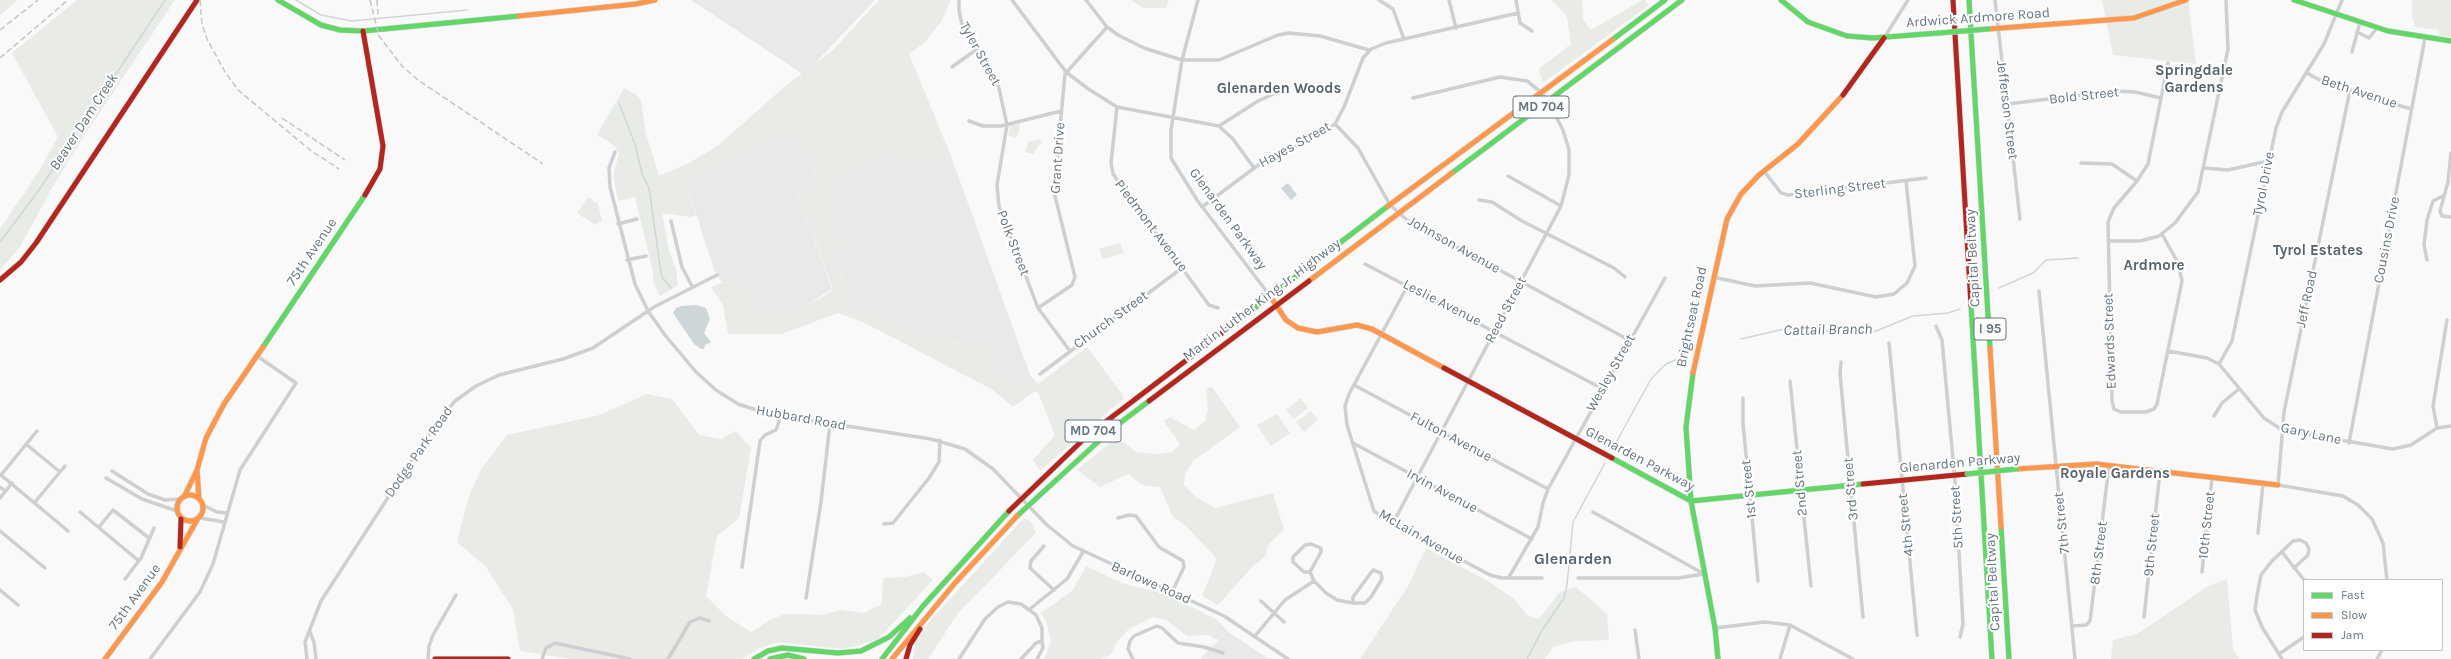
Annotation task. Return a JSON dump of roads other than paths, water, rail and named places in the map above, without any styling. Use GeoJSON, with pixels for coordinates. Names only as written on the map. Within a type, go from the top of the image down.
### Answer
{"type":"FeatureCollection","features":[{"type":"Feature","properties":{"kind":"main road"},"geometry":{"type":"LineString","coordinates":[[0,280],[21,262],[36,243],[197,0]]}},
{"type":"Feature","properties":{"kind":"main road"},"geometry":{"type":"LineString","coordinates":[[278,0],[321,25],[340,30],[363,31],[636,4],[654,0]]}},
{"type":"Feature","properties":{"kind":"main road","name":"Martin Luther King Jr. Highway"},"geometry":{"type":"LineString","coordinates":[[882,659],[923,606],[977,544],[1021,498],[1087,436],[1390,205],[1665,0]]}},
{"type":"Feature","properties":{"kind":"main road","name":"Martin Luther King Jr. Highway"},"geometry":{"type":"LineString","coordinates":[[892,659],[979,555],[1027,504],[1086,451],[1146,403],[1682,0]]}},
{"type":"Feature","properties":{"kind":"main road","name":"Ardwick Ardmore Road"},"geometry":{"type":"LineString","coordinates":[[1781,0],[1796,15],[1831,32],[1854,37],[1884,38],[2134,18],[2186,0]]}},
{"type":"Feature","properties":{"kind":"main road","name":"Capital Beltway"},"geometry":{"type":"LineString","coordinates":[[1953,0],[1992,659]]}},
{"type":"Feature","properties":{"kind":"main road","name":"Capital Beltway"},"geometry":{"type":"LineString","coordinates":[[1969,0],[2009,659]]}},
{"type":"Feature","properties":{"kind":"main road"},"geometry":{"type":"LineString","coordinates":[[2294,0],[2377,28],[2425,38],[2451,41]]}},
{"type":"Feature","properties":{"kind":"main road","name":"75th Avenue"},"geometry":{"type":"LineString","coordinates":[[182,498],[197,470],[206,438],[214,422],[368,192],[380,169],[382,140],[363,31]]}},
{"type":"Feature","properties":{"kind":"main road","name":"Brightseat Road"},"geometry":{"type":"LineString","coordinates":[[1718,659],[1715,628],[1691,501],[1686,455],[1687,410],[1713,277],[1724,231],[1730,212],[1741,194],[1764,171],[1798,144],[1824,117],[1850,86],[1884,38]]}},
{"type":"Feature","properties":{"kind":"main road","name":"Glenarden Parkway"},"geometry":{"type":"LineString","coordinates":[[1270,296],[1290,323],[1302,330],[1322,332],[1357,325],[1380,334],[1691,501],[2056,465],[2084,464],[2278,485]]}},
{"type":"Feature","properties":{"kind":"main road"},"geometry":{"type":"LineString","coordinates":[[1138,397],[1146,403]]}},
{"type":"Feature","properties":{"kind":"main road","name":"75th Avenue"},"geometry":{"type":"LineString","coordinates":[[197,470],[199,498]]}},
{"type":"Feature","properties":{"kind":"main road"},"geometry":{"type":"LineString","coordinates":[[192,495],[199,498],[203,505],[199,519],[189,522],[181,519],[177,511],[182,498],[192,495]]}},
{"type":"Feature","properties":{"kind":"main road","name":"75th Avenue"},"geometry":{"type":"LineString","coordinates":[[180,547],[181,519]]}},
{"type":"Feature","properties":{"kind":"main road","name":"75th Avenue"},"geometry":{"type":"LineString","coordinates":[[105,659],[162,582],[180,547],[199,519]]}},
{"type":"Feature","properties":{"kind":"main road"},"geometry":{"type":"LineString","coordinates":[[754,659],[768,651],[782,648],[844,654],[868,649],[889,637],[923,606]]}},
{"type":"Feature","properties":{"kind":"main road"},"geometry":{"type":"LineString","coordinates":[[906,659],[912,641],[931,611]]}},
{"type":"Feature","properties":{"kind":"main road"},"geometry":{"type":"LineString","coordinates":[[770,659],[788,655],[804,659]]}},
{"type":"Feature","properties":{"kind":"main road"},"geometry":{"type":"LineString","coordinates":[[435,659],[508,659]]}},
{"type":"Feature","properties":{"kind":"street","name":"Tyler Street"},"geometry":{"type":"LineString","coordinates":[[959,0],[960,19],[977,49],[997,79],[1007,125]]}},
{"type":"Feature","properties":{"kind":"street"},"geometry":{"type":"LineString","coordinates":[[1012,0],[1066,72],[1117,107],[1219,126],[1233,139],[1254,168]]}},
{"type":"Feature","properties":{"kind":"street"},"geometry":{"type":"LineString","coordinates":[[1086,0],[1107,27],[1137,46],[1182,60],[1219,60],[1278,35],[1289,34],[1320,36],[1369,50],[1381,44],[1518,13]]}},
{"type":"Feature","properties":{"kind":"street","name":"Glenarden Parkway"},"geometry":{"type":"LineString","coordinates":[[1198,0],[1182,60],[1170,143],[1171,158],[1202,207],[1270,296]]}},
{"type":"Feature","properties":{"kind":"street"},"geometry":{"type":"LineString","coordinates":[[1380,0],[1393,9],[1404,39]]}},
{"type":"Feature","properties":{"kind":"street"},"geometry":{"type":"LineString","coordinates":[[1449,0],[1456,28]]}},
{"type":"Feature","properties":{"kind":"street"},"geometry":{"type":"LineString","coordinates":[[1516,0],[1522,25],[1532,31]]}},
{"type":"Feature","properties":{"kind":"street"},"geometry":{"type":"LineString","coordinates":[[1884,38],[1908,0]]}},
{"type":"Feature","properties":{"kind":"street","name":"Jefferson Street"},"geometry":{"type":"LineString","coordinates":[[1995,0],[1996,28],[2007,104],[2020,219]]}},
{"type":"Feature","properties":{"kind":"street"},"geometry":{"type":"LineString","coordinates":[[2108,241],[2140,241],[2162,234],[2175,222],[2195,197],[2205,168],[2228,50],[2226,0]]}},
{"type":"Feature","properties":{"kind":"street","name":"Tyrol Drive"},"geometry":{"type":"LineString","coordinates":[[2219,364],[2232,341],[2268,161],[2279,120],[2308,73],[2337,14],[2342,0]]}},
{"type":"Feature","properties":{"kind":"street"},"geometry":{"type":"LineString","coordinates":[[2352,52],[2360,22]]}},
{"type":"Feature","properties":{"kind":"street"},"geometry":{"type":"LineString","coordinates":[[1066,72],[1107,27]]}},
{"type":"Feature","properties":{"kind":"street"},"geometry":{"type":"LineString","coordinates":[[2357,32],[2370,38],[2377,28]]}},
{"type":"Feature","properties":{"kind":"street","name":"Cousins Drive"},"geometry":{"type":"LineString","coordinates":[[2349,443],[2425,38]]}},
{"type":"Feature","properties":{"kind":"street"},"geometry":{"type":"LineString","coordinates":[[952,67],[977,49]]}},
{"type":"Feature","properties":{"kind":"street","name":"Hayes Street"},"geometry":{"type":"LineString","coordinates":[[1202,207],[1254,168],[1274,156],[1318,136],[1335,124],[1344,107],[1363,58],[1369,50]]}},
{"type":"Feature","properties":{"kind":"street","name":"Edwards Street"},"geometry":{"type":"LineString","coordinates":[[2162,234],[2178,263],[2182,276],[2168,351],[2155,408],[2144,413],[2121,412],[2114,409],[2111,370],[2108,241],[2110,215],[2137,181],[2146,168],[2150,158],[2168,64]]}},
{"type":"Feature","properties":{"kind":"street","name":"Grant Drive"},"geometry":{"type":"LineString","coordinates":[[1038,308],[1072,285],[1075,277],[1071,253],[1055,197],[1061,111],[1066,72]]}},
{"type":"Feature","properties":{"kind":"street","name":"Beth Avenue"},"geometry":{"type":"LineString","coordinates":[[2308,73],[2328,84],[2411,109]]}},
{"type":"Feature","properties":{"kind":"street","name":"Reed Street"},"geometry":{"type":"LineString","coordinates":[[1393,523],[1547,234],[1561,206],[1569,182],[1569,150],[1563,130],[1548,101],[1541,92],[1527,81],[1500,77],[1413,98]]}},
{"type":"Feature","properties":{"kind":"street"},"geometry":{"type":"LineString","coordinates":[[1219,126],[1258,101],[1289,87]]}},
{"type":"Feature","properties":{"kind":"street","name":"Jeff Road"},"geometry":{"type":"LineString","coordinates":[[2278,485],[2282,430],[2301,327],[2350,90]]}},
{"type":"Feature","properties":{"kind":"street","name":"Bold Street"},"geometry":{"type":"LineString","coordinates":[[2007,104],[2116,92],[2135,92],[2161,98]]}},
{"type":"Feature","properties":{"kind":"street","name":"Piedmont Avenue"},"geometry":{"type":"LineString","coordinates":[[1117,107],[1111,163],[1113,174],[1209,305],[1218,308]]}},
{"type":"Feature","properties":{"kind":"street"},"geometry":{"type":"LineString","coordinates":[[969,121],[989,126],[1007,125],[1061,111]]}},
{"type":"Feature","properties":{"kind":"street","name":"Johnson Avenue"},"geometry":{"type":"LineString","coordinates":[[1335,124],[1358,148],[1390,205],[1412,223],[1629,340]]}},
{"type":"Feature","properties":{"kind":"street","name":"Polk Street"},"geometry":{"type":"LineString","coordinates":[[1007,125],[998,178],[997,201],[1038,308],[1070,351]]}},
{"type":"Feature","properties":{"kind":"street","name":"Hubbard Road"},"geometry":{"type":"LineString","coordinates":[[615,152],[609,177],[618,224],[635,284],[648,310],[687,361],[716,390],[738,404],[781,416],[940,440],[958,446],[977,457],[1021,498]]}},
{"type":"Feature","properties":{"kind":"street"},"geometry":{"type":"LineString","coordinates":[[2451,153],[2449,183],[2443,196],[2440,214],[2444,218],[2451,217]]}},
{"type":"Feature","properties":{"kind":"street"},"geometry":{"type":"LineString","coordinates":[[2205,168],[2224,170],[2268,161]]}},
{"type":"Feature","properties":{"kind":"street"},"geometry":{"type":"LineString","coordinates":[[2081,163],[2112,164],[2137,181]]}},
{"type":"Feature","properties":{"kind":"street","name":"Sterling Street"},"geometry":{"type":"LineString","coordinates":[[1764,171],[1781,193],[1788,195],[1926,178]]}},
{"type":"Feature","properties":{"kind":"street"},"geometry":{"type":"LineString","coordinates":[[1508,176],[1561,206]]}},
{"type":"Feature","properties":{"kind":"street"},"geometry":{"type":"LineString","coordinates":[[1713,277],[1754,286],[1810,284],[1876,297],[1894,294],[1907,283],[1915,266],[1906,181]]}},
{"type":"Feature","properties":{"kind":"street"},"geometry":{"type":"LineString","coordinates":[[2427,260],[2424,245],[2427,220],[2433,201],[2443,196]]}},
{"type":"Feature","properties":{"kind":"street"},"geometry":{"type":"LineString","coordinates":[[1479,200],[1492,202],[1511,216],[1614,268],[1625,277]]}},
{"type":"Feature","properties":{"kind":"street"},"geometry":{"type":"LineString","coordinates":[[618,224],[638,219]]}},
{"type":"Feature","properties":{"kind":"street"},"geometry":{"type":"LineString","coordinates":[[671,221],[682,267],[692,286]]}},
{"type":"Feature","properties":{"kind":"street"},"geometry":{"type":"LineString","coordinates":[[627,260],[646,256]]}},
{"type":"Feature","properties":{"kind":"street","name":"Leslie Avenue"},"geometry":{"type":"LineString","coordinates":[[1365,264],[1408,285],[1603,389]]}},
{"type":"Feature","properties":{"kind":"street","name":"Church Street"},"geometry":{"type":"LineString","coordinates":[[1040,374],[1182,268]]}},
{"type":"Feature","properties":{"kind":"street","name":"Dodge Park Road"},"geometry":{"type":"LineString","coordinates":[[307,659],[305,642],[310,632],[316,612],[327,591],[435,425],[455,401],[476,386],[499,375],[563,359],[590,350],[614,336],[648,310],[692,286],[717,275]]}},
{"type":"Feature","properties":{"kind":"street","name":"Wesley Street"},"geometry":{"type":"LineString","coordinates":[[1509,577],[1539,524],[1543,503],[1548,489],[1629,340],[1665,278]]}},
{"type":"Feature","properties":{"kind":"street","name":"McLain Avenue"},"geometry":{"type":"LineString","coordinates":[[1408,285],[1380,334],[1347,398],[1345,410],[1353,443],[1374,511],[1379,516],[1486,573],[1499,578],[1542,578]]}},
{"type":"Feature","properties":{"kind":"street","name":"7th Street"},"geometry":{"type":"LineString","coordinates":[[2039,291],[2075,659]]}},
{"type":"Feature","properties":{"kind":"street"},"geometry":{"type":"LineString","coordinates":[[2447,320],[2433,406],[2437,428],[2451,426]]}},
{"type":"Feature","properties":{"kind":"street","name":"5th Street"},"geometry":{"type":"LineString","coordinates":[[1936,326],[1942,340],[1955,475],[1963,624],[1960,637]]}},
{"type":"Feature","properties":{"kind":"street","name":"4th Street"},"geometry":{"type":"LineString","coordinates":[[1889,343],[1917,635]]}},
{"type":"Feature","properties":{"kind":"street"},"geometry":{"type":"LineString","coordinates":[[2168,351],[2207,358],[2219,364]]}},
{"type":"Feature","properties":{"kind":"street"},"geometry":{"type":"LineString","coordinates":[[150,659],[200,592],[213,564],[240,470],[296,383],[257,356]]}},
{"type":"Feature","properties":{"kind":"street","name":"3rd Street"},"geometry":{"type":"LineString","coordinates":[[1841,362],[1840,374],[1863,617]]}},
{"type":"Feature","properties":{"kind":"street","name":"Gary Lane"},"geometry":{"type":"LineString","coordinates":[[2219,364],[2267,421],[2282,430],[2349,443],[2393,449],[2411,445],[2437,428]]}},
{"type":"Feature","properties":{"kind":"street","name":"2nd Street"},"geometry":{"type":"LineString","coordinates":[[1790,381],[1810,586]]}},
{"type":"Feature","properties":{"kind":"street","name":"Fulton Avenue"},"geometry":{"type":"LineString","coordinates":[[1354,385],[1548,489]]}},
{"type":"Feature","properties":{"kind":"street"},"geometry":{"type":"LineString","coordinates":[[2214,416],[2222,403],[2239,389]]}},
{"type":"Feature","properties":{"kind":"street","name":"1st Street"},"geometry":{"type":"LineString","coordinates":[[1743,398],[1742,415],[1758,580]]}},
{"type":"Feature","properties":{"kind":"street"},"geometry":{"type":"LineString","coordinates":[[742,567],[760,441],[765,435],[776,430],[781,416]]}},
{"type":"Feature","properties":{"kind":"street"},"geometry":{"type":"LineString","coordinates":[[806,598],[819,516],[830,424]]}},
{"type":"Feature","properties":{"kind":"street"},"geometry":{"type":"LineString","coordinates":[[37,431],[1,476],[12,483],[68,531]]}},
{"type":"Feature","properties":{"kind":"street"},"geometry":{"type":"LineString","coordinates":[[884,524],[893,523],[939,462],[940,440]]}},
{"type":"Feature","properties":{"kind":"street","name":"Irvin Avenue"},"geometry":{"type":"LineString","coordinates":[[1353,443],[1532,538]]}},
{"type":"Feature","properties":{"kind":"street"},"geometry":{"type":"LineString","coordinates":[[26,444],[60,472]]}},
{"type":"Feature","properties":{"kind":"street"},"geometry":{"type":"LineString","coordinates":[[35,502],[65,466]]}},
{"type":"Feature","properties":{"kind":"street","name":"8th Street"},"geometry":{"type":"LineString","coordinates":[[2072,626],[2086,625],[2090,621],[2109,466]]}},
{"type":"Feature","properties":{"kind":"street"},"geometry":{"type":"LineString","coordinates":[[112,471],[148,494],[169,500],[182,498]]}},
{"type":"Feature","properties":{"kind":"street","name":"9th Street"},"geometry":{"type":"LineString","coordinates":[[2144,617],[2160,472]]}},
{"type":"Feature","properties":{"kind":"street"},"geometry":{"type":"LineString","coordinates":[[106,478],[142,499],[177,511]]}},
{"type":"Feature","properties":{"kind":"street","name":"10th Street"},"geometry":{"type":"LineString","coordinates":[[2202,572],[2212,478]]}},
{"type":"Feature","properties":{"kind":"street"},"geometry":{"type":"LineString","coordinates":[[0,498],[12,483]]}},
{"type":"Feature","properties":{"kind":"street"},"geometry":{"type":"LineString","coordinates":[[2258,533],[2263,484]]}},
{"type":"Feature","properties":{"kind":"street","name":"Glenarden Parkway"},"geometry":{"type":"LineString","coordinates":[[2278,485],[2343,496],[2358,505],[2372,519],[2383,543],[2387,579]]}},
{"type":"Feature","properties":{"kind":"street"},"geometry":{"type":"LineString","coordinates":[[0,487],[6,491]]}},
{"type":"Feature","properties":{"kind":"street","name":"Barlowe Road"},"geometry":{"type":"LineString","coordinates":[[1021,498],[1061,537],[1083,552],[1234,621],[1288,659]]}},
{"type":"Feature","properties":{"kind":"street"},"geometry":{"type":"LineString","coordinates":[[203,505],[227,514]]}},
{"type":"Feature","properties":{"kind":"street"},"geometry":{"type":"LineString","coordinates":[[99,527],[113,510],[149,538]]}},
{"type":"Feature","properties":{"kind":"street"},"geometry":{"type":"LineString","coordinates":[[80,512],[140,561]]}},
{"type":"Feature","properties":{"kind":"street"},"geometry":{"type":"LineString","coordinates":[[1593,512],[1704,574]]}},
{"type":"Feature","properties":{"kind":"street"},"geometry":{"type":"LineString","coordinates":[[1118,518],[1126,515],[1136,516],[1159,547],[1183,561],[1184,566],[1172,592]]}},
{"type":"Feature","properties":{"kind":"street"},"geometry":{"type":"LineString","coordinates":[[199,519],[212,518],[224,522]]}},
{"type":"Feature","properties":{"kind":"street"},"geometry":{"type":"LineString","coordinates":[[125,578],[140,561],[154,528]]}},
{"type":"Feature","properties":{"kind":"street"},"geometry":{"type":"LineString","coordinates":[[0,531],[45,568]]}},
{"type":"Feature","properties":{"kind":"street"},"geometry":{"type":"LineString","coordinates":[[2282,659],[2262,627],[2255,610],[2261,575],[2293,541],[2300,540],[2306,544],[2309,549],[2308,555],[2294,568]]}},
{"type":"Feature","properties":{"kind":"street"},"geometry":{"type":"LineString","coordinates":[[1311,544],[1321,548],[1321,552],[1310,572],[1301,570],[1292,560],[1294,554],[1305,545],[1311,544]]}},
{"type":"Feature","properties":{"kind":"street"},"geometry":{"type":"LineString","coordinates":[[1044,546],[1032,559],[1030,567],[1054,590]]}},
{"type":"Feature","properties":{"kind":"street"},"geometry":{"type":"LineString","coordinates":[[1030,609],[1070,576],[1083,552]]}},
{"type":"Feature","properties":{"kind":"street"},"geometry":{"type":"LineString","coordinates":[[2282,552],[2303,579]]}},
{"type":"Feature","properties":{"kind":"street"},"geometry":{"type":"LineString","coordinates":[[1310,572],[1314,581],[1326,593],[1337,600],[1353,603],[1365,603],[1370,600],[1382,579],[1381,573],[1376,570],[1371,571],[1353,597],[1353,603]]}},
{"type":"Feature","properties":{"kind":"street"},"geometry":{"type":"LineString","coordinates":[[1578,578],[1686,578],[1704,574]]}},
{"type":"Feature","properties":{"kind":"street"},"geometry":{"type":"LineString","coordinates":[[1255,636],[1273,611],[1295,592],[1314,581]]}},
{"type":"Feature","properties":{"kind":"street"},"geometry":{"type":"LineString","coordinates":[[0,590],[18,605]]}},
{"type":"Feature","properties":{"kind":"street"},"geometry":{"type":"LineString","coordinates":[[428,659],[429,646],[433,635],[456,595]]}},
{"type":"Feature","properties":{"kind":"street"},"geometry":{"type":"LineString","coordinates":[[1260,601],[1284,622]]}},
{"type":"Feature","properties":{"kind":"street"},"geometry":{"type":"LineString","coordinates":[[959,659],[979,626],[998,607],[1012,602],[1030,609],[1041,624],[1043,648],[1037,659]]}},
{"type":"Feature","properties":{"kind":"street"},"geometry":{"type":"LineString","coordinates":[[668,659],[690,622],[700,618],[709,621]]}},
{"type":"Feature","properties":{"kind":"street"},"geometry":{"type":"LineString","coordinates":[[1715,628],[1765,622],[1790,625],[1853,659]]}},
{"type":"Feature","properties":{"kind":"street"},"geometry":{"type":"LineString","coordinates":[[1780,659],[1790,625]]}},
{"type":"Feature","properties":{"kind":"street"},"geometry":{"type":"LineString","coordinates":[[1133,659],[1128,649],[1130,641],[1134,636],[1157,626],[1163,629],[1178,643],[1204,647],[1223,653]]}},
{"type":"Feature","properties":{"kind":"street"},"geometry":{"type":"LineString","coordinates":[[1635,630],[1639,659]]}},
{"type":"Feature","properties":{"kind":"street"},"geometry":{"type":"LineString","coordinates":[[310,632],[314,642],[316,659]]}},
{"type":"Feature","properties":{"kind":"street"},"geometry":{"type":"LineString","coordinates":[[2280,654],[2303,638]]}},
{"type":"Feature","properties":{"kind":"street"},"geometry":{"type":"LineString","coordinates":[[1020,659],[1036,643],[1042,641]]}},
{"type":"Feature","properties":{"kind":"street"},"geometry":{"type":"LineString","coordinates":[[542,659],[546,648],[555,644],[630,659]]}},
{"type":"Feature","properties":{"kind":"waterway","name":"Beaver Dam Creek"},"geometry":{"type":"LineString","coordinates":[[0,242],[39,190],[165,0]]}},
{"type":"Feature","properties":{"kind":"waterway"},"geometry":{"type":"LineString","coordinates":[[296,0],[321,15],[352,21],[467,10]]}},
{"type":"Feature","properties":{"kind":"waterway"},"geometry":{"type":"LineString","coordinates":[[619,103],[635,144],[642,174],[649,188],[662,277],[671,288]]}},
{"type":"Feature","properties":{"kind":"waterway","name":"Cattail Branch"},"geometry":{"type":"LineString","coordinates":[[1999,288],[2033,273],[2046,260],[2078,258]]}},
{"type":"Feature","properties":{"kind":"waterway","name":"Cattail Branch"},"geometry":{"type":"LineString","coordinates":[[1741,339],[1784,329],[1871,333],[1913,316],[1948,313],[1960,309]]}},
{"type":"Feature","properties":{"kind":"waterway","name":"Cattail Branch"},"geometry":{"type":"LineString","coordinates":[[1612,450],[1651,379],[1666,364],[1687,355]]}},
{"type":"Feature","properties":{"kind":"waterway","name":"Cattail Branch"},"geometry":{"type":"LineString","coordinates":[[1527,659],[1541,632],[1564,598],[1567,585],[1573,522],[1605,463]]}},
{"type":"Feature","properties":{"kind":"railway"},"geometry":{"type":"LineString","coordinates":[[0,30],[38,0]]}},
{"type":"Feature","properties":{"kind":"railway"},"geometry":{"type":"LineString","coordinates":[[0,58],[68,0]]}},
{"type":"Feature","properties":{"kind":"railway"},"geometry":{"type":"LineString","coordinates":[[200,0],[202,24],[207,39],[225,72],[238,90],[310,150],[339,169]]}},
{"type":"Feature","properties":{"kind":"railway"},"geometry":{"type":"LineString","coordinates":[[370,0],[379,36],[402,66],[418,80],[543,164]]}},
{"type":"Feature","properties":{"kind":"railway"},"geometry":{"type":"LineString","coordinates":[[377,0],[378,14]]}},
{"type":"Feature","properties":{"kind":"railway"},"geometry":{"type":"LineString","coordinates":[[282,118],[345,160]]}},
{"type":"Feature","properties":{"kind":"district","name":"Springdale Gardens"},"geometry":{"type":"Point","coordinates":[2194,80]}},
{"type":"Feature","properties":{"kind":"district","name":"Glenarden Woods"},"geometry":{"type":"Point","coordinates":[1279,89]}},
{"type":"Feature","properties":{"kind":"district","name":"Tyrol Estates"},"geometry":{"type":"Point","coordinates":[2318,251]}},
{"type":"Feature","properties":{"kind":"district","name":"Ardmore"},"geometry":{"type":"Point","coordinates":[2154,266]}},
{"type":"Feature","properties":{"kind":"district","name":"Royale Gardens"},"geometry":{"type":"Point","coordinates":[2115,474]}},
{"type":"Feature","properties":{"kind":"district","name":"Glenarden"},"geometry":{"type":"Point","coordinates":[1573,559]}}]}
